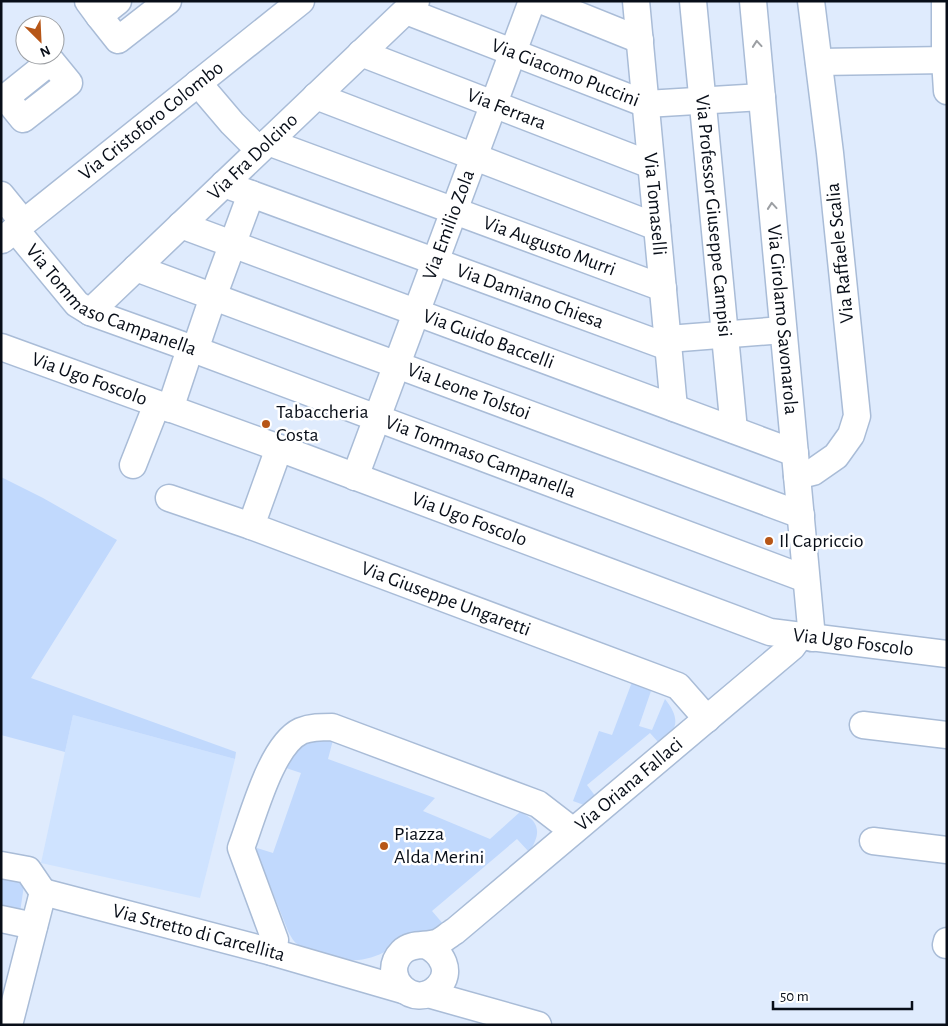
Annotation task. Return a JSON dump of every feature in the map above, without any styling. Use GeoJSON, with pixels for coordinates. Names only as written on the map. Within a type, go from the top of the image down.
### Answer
{"type":"FeatureCollection","features":[{"type":"Feature","properties":{"kind":"street"},"geometry":{"type":"LineString","coordinates":[[102,6],[118,40],[168,1]]}},
{"type":"Feature","properties":{"kind":"street","name":"Via Cristoforo Colombo"},"geometry":{"type":"LineString","coordinates":[[13,231],[301,1]]}},
{"type":"Feature","properties":{"kind":"street","name":"Via Emilio Zola"},"geometry":{"type":"LineString","coordinates":[[355,477],[532,1]]}},
{"type":"Feature","properties":{"kind":"street"},"geometry":{"type":"LineString","coordinates":[[543,1],[640,40]]}},
{"type":"Feature","properties":{"kind":"street","name":"Via Tomaselli"},"geometry":{"type":"LineString","coordinates":[[636,1],[674,408]]}},
{"type":"Feature","properties":{"kind":"street","name":"Via Professor Giuseppe Campisi"},"geometry":{"type":"LineString","coordinates":[[693,1],[734,430]]}},
{"type":"Feature","properties":{"kind":"street","name":"Via Girolamo Savonarola"},"geometry":{"type":"LineString","coordinates":[[753,1],[806,579],[806,637]]}},
{"type":"Feature","properties":{"kind":"street","name":"Via Raffaele Scalia"},"geometry":{"type":"LineString","coordinates":[[796,464],[813,472],[836,456],[851,435],[857,416],[811,1]]}},
{"type":"Feature","properties":{"kind":"street"},"geometry":{"type":"LineString","coordinates":[[945,1],[947,91]]}},
{"type":"Feature","properties":{"kind":"street","name":"Via Giacomo Puccini"},"geometry":{"type":"LineString","coordinates":[[411,6],[513,52],[646,104],[762,97]]}},
{"type":"Feature","properties":{"kind":"street","name":"Via Fra Dolcino"},"geometry":{"type":"LineString","coordinates":[[90,312],[411,6]]}},
{"type":"Feature","properties":{"kind":"street","name":"Via Ferrara"},"geometry":{"type":"LineString","coordinates":[[361,53],[651,166]]}},
{"type":"Feature","properties":{"kind":"street"},"geometry":{"type":"LineString","coordinates":[[819,62],[946,60]]}},
{"type":"Feature","properties":{"kind":"street"},"geometry":{"type":"LineString","coordinates":[[3,99],[23,120],[69,83],[54,65]]}},
{"type":"Feature","properties":{"kind":"street"},"geometry":{"type":"LineString","coordinates":[[198,83],[232,123],[264,146]]}},
{"type":"Feature","properties":{"kind":"street"},"geometry":{"type":"LineString","coordinates":[[316,96],[657,228]]}},
{"type":"Feature","properties":{"kind":"street","name":"Via Augusto Murri"},"geometry":{"type":"LineString","coordinates":[[264,146],[454,211],[663,288]]}},
{"type":"Feature","properties":{"kind":"street","name":"Via Damiano Chiesa"},"geometry":{"type":"LineString","coordinates":[[224,184],[436,262],[668,343]]}},
{"type":"Feature","properties":{"kind":"street"},"geometry":{"type":"LineString","coordinates":[[133,465],[188,355],[198,341],[212,297],[252,194]]}},
{"type":"Feature","properties":{"kind":"street","name":"Via Tommaso Campanella"},"geometry":{"type":"LineString","coordinates":[[1,195],[13,231],[77,304],[90,312],[806,579]]}},
{"type":"Feature","properties":{"kind":"street","name":"Via Guido Baccelli"},"geometry":{"type":"LineString","coordinates":[[181,225],[734,430],[796,464]]}},
{"type":"Feature","properties":{"kind":"street","name":"Via Leone Tolstoi"},"geometry":{"type":"LineString","coordinates":[[136,268],[800,515]]}},
{"type":"Feature","properties":{"kind":"street"},"geometry":{"type":"LineString","coordinates":[[668,343],[725,334],[783,330]]}},
{"type":"Feature","properties":{"kind":"street","name":"Via Ugo Foscolo"},"geometry":{"type":"LineString","coordinates":[[1,347],[279,448],[770,632],[947,654]]}},
{"type":"Feature","properties":{"kind":"street"},"geometry":{"type":"LineString","coordinates":[[251,526],[279,448]]}},
{"type":"Feature","properties":{"kind":"street","name":"Via Giuseppe Ungaretti"},"geometry":{"type":"LineString","coordinates":[[169,498],[251,526],[678,686],[707,719]]}},
{"type":"Feature","properties":{"kind":"street","name":"Via Oriana Fallaci"},"geometry":{"type":"LineString","coordinates":[[429,974],[447,948],[455,931],[806,637]]}},
{"type":"Feature","properties":{"kind":"street"},"geometry":{"type":"LineString","coordinates":[[863,724],[947,735]]}},
{"type":"Feature","properties":{"kind":"street"},"geometry":{"type":"LineString","coordinates":[[272,952],[275,940],[242,848],[272,764],[285,744],[300,732],[312,728],[332,727],[538,804],[573,831]]}},
{"type":"Feature","properties":{"kind":"street"},"geometry":{"type":"LineString","coordinates":[[873,841],[947,850]]}},
{"type":"Feature","properties":{"kind":"street"},"geometry":{"type":"LineString","coordinates":[[1,865],[28,870],[43,892],[34,926],[11,974],[9,1025]]}},
{"type":"Feature","properties":{"kind":"street","name":"Via Stretto di Carcellita"},"geometry":{"type":"LineString","coordinates":[[43,892],[272,952],[354,976],[429,974],[483,1010],[538,1025]]}},
{"type":"Feature","properties":{"kind":"street"},"geometry":{"type":"LineString","coordinates":[[1,920],[34,926]]}},
{"type":"Feature","properties":{"kind":"street"},"geometry":{"type":"LineString","coordinates":[[413,945],[429,974],[397,982],[394,973],[395,964],[404,950],[413,945]]}},
{"type":"Feature","properties":{"kind":"street"},"geometry":{"type":"LineString","coordinates":[[354,976],[382,970],[395,964]]}},
{"type":"Feature","properties":{"kind":"shaded area"},"geometry":{"type":"Polygon","coordinates":[[[1,477],[43,498],[117,540],[31,678],[236,752],[235,759],[73,715],[65,752],[1,735],[1,477]]]}},
{"type":"Feature","properties":{"kind":"shaded area"},"geometry":{"type":"Polygon","coordinates":[[[632,682],[651,691],[639,726],[652,730],[665,699],[675,718],[674,728],[660,744],[650,733],[587,785],[596,797],[584,805],[573,801],[599,731],[612,735],[632,682]]]}},
{"type":"Feature","properties":{"kind":"shaded area"},"geometry":{"type":"Polygon","coordinates":[[[73,715],[235,759],[200,898],[41,863],[73,715]]]}},
{"type":"Feature","properties":{"kind":"shaded area"},"geometry":{"type":"Polygon","coordinates":[[[317,738],[333,740],[328,759],[435,798],[423,811],[490,839],[520,812],[535,824],[537,829],[536,840],[529,852],[517,839],[432,911],[444,925],[418,934],[377,955],[359,960],[339,959],[309,950],[297,944],[288,931],[257,853],[257,848],[273,853],[301,773],[286,768],[295,748],[317,738]]]}},
{"type":"Feature","properties":{"kind":"shaded area"},"geometry":{"type":"Polygon","coordinates":[[[1,875],[25,879],[20,912],[1,909],[1,875]]]}},
{"type":"Feature","properties":{"kind":"place","name":"Tabaccheria Costa"},"geometry":{"type":"Point","coordinates":[266,424]}},
{"type":"Feature","properties":{"kind":"place","name":"Il Capriccio"},"geometry":{"type":"Point","coordinates":[769,541]}},
{"type":"Feature","properties":{"kind":"place","name":"Piazza Alda Merini"},"geometry":{"type":"Point","coordinates":[384,846]}}]}
